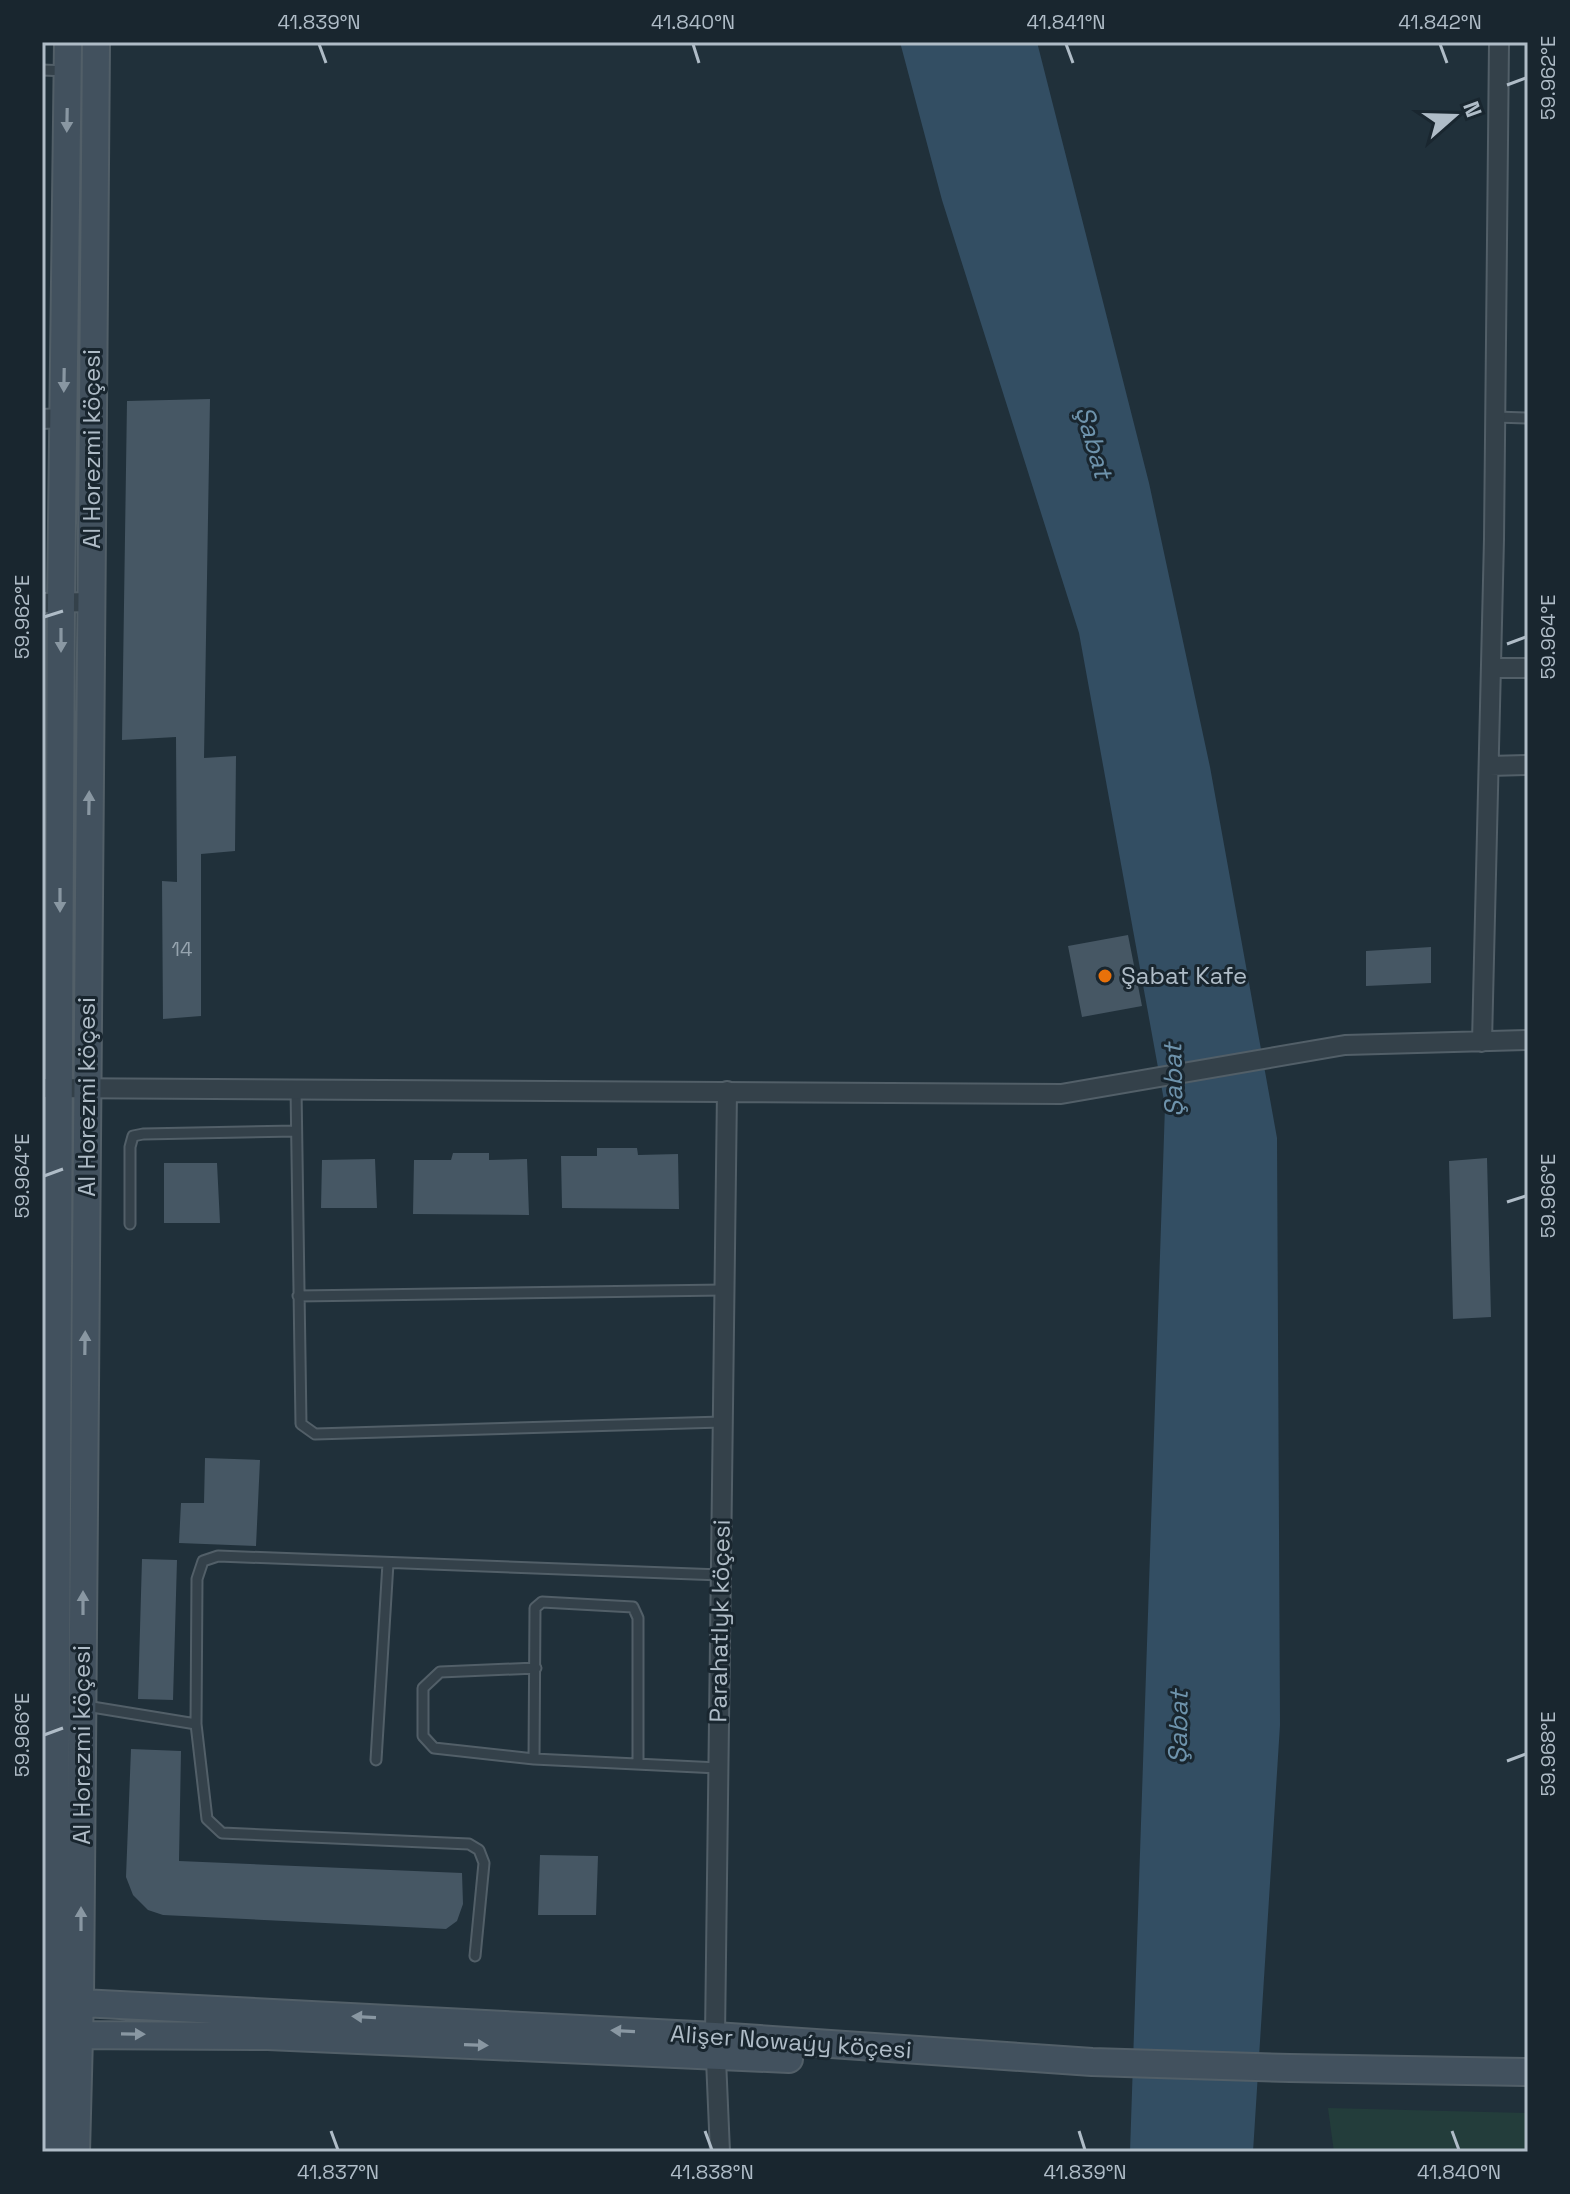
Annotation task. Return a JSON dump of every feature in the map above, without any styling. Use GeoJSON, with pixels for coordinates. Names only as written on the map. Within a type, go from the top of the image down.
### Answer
{"type":"FeatureCollection","features":[{"type":"Feature","properties":{"kind":"street","name":"Al Horezmi köçesi"},"geometry":{"type":"LineString","coordinates":[[67,2002],[49,1805],[55,71],[68,42]]}},
{"type":"Feature","properties":{"kind":"street","name":"Al Horezmi köçesi"},"geometry":{"type":"LineString","coordinates":[[54,2152],[66,2035],[82,1706],[96,42]]}},
{"type":"Feature","properties":{"kind":"street"},"geometry":{"type":"LineString","coordinates":[[1482,1042],[1496,417],[1499,42]]}},
{"type":"Feature","properties":{"kind":"street"},"geometry":{"type":"LineString","coordinates":[[51,603],[91,602]]}},
{"type":"Feature","properties":{"kind":"street"},"geometry":{"type":"LineString","coordinates":[[1491,668],[1528,668]]}},
{"type":"Feature","properties":{"kind":"street"},"geometry":{"type":"LineString","coordinates":[[1489,766],[1528,765]]}},
{"type":"Feature","properties":{"kind":"street"},"geometry":{"type":"LineString","coordinates":[[51,1087],[1061,1094],[1345,1045],[1528,1040]]}},
{"type":"Feature","properties":{"kind":"street","name":"Parahatlyk köçesi"},"geometry":{"type":"LineString","coordinates":[[720,2152],[715,2045],[727,1091]]}},
{"type":"Feature","properties":{"kind":"street","name":"Alişer Nowaýy köçesi"},"geometry":{"type":"LineString","coordinates":[[67,2002],[1092,2069],[1290,2075],[1528,2088]]}},
{"type":"Feature","properties":{"kind":"street","name":"Al Horezmi köçesi"},"geometry":{"type":"LineString","coordinates":[[66,2035],[76,2152]]}},
{"type":"Feature","properties":{"kind":"street","name":"Alişer Nowaýy köçesi"},"geometry":{"type":"LineString","coordinates":[[66,2035],[715,2045]]}},
{"type":"Feature","properties":{"kind":"street","name":"Alişer Nowaýy köçesi"},"geometry":{"type":"LineString","coordinates":[[1290,2075],[1528,2072]]}},
{"type":"Feature","properties":{"kind":"lane"},"geometry":{"type":"LineString","coordinates":[[1496,417],[1528,418]]}},
{"type":"Feature","properties":{"kind":"lane"},"geometry":{"type":"LineString","coordinates":[[296,1088],[301,1424],[315,1434],[722,1422]]}},
{"type":"Feature","properties":{"kind":"lane"},"geometry":{"type":"LineString","coordinates":[[130,1224],[130,1147],[133,1136],[296,1131]]}},
{"type":"Feature","properties":{"kind":"lane"},"geometry":{"type":"LineString","coordinates":[[298,1296],[724,1290]]}},
{"type":"Feature","properties":{"kind":"lane"},"geometry":{"type":"LineString","coordinates":[[475,1956],[484,1863],[479,1850],[469,1844],[222,1833],[207,1819],[196,1724],[197,1579],[203,1561],[218,1556],[721,1575]]}},
{"type":"Feature","properties":{"kind":"lane"},"geometry":{"type":"LineString","coordinates":[[376,1760],[388,1563]]}},
{"type":"Feature","properties":{"kind":"lane"},"geometry":{"type":"LineString","coordinates":[[534,1759],[535,1608],[542,1602],[633,1607],[638,1618],[638,1764]]}},
{"type":"Feature","properties":{"kind":"lane"},"geometry":{"type":"LineString","coordinates":[[536,1668],[440,1672],[423,1688],[423,1736],[434,1748],[534,1759],[718,1768]]}},
{"type":"Feature","properties":{"kind":"lane"},"geometry":{"type":"LineString","coordinates":[[82,1706],[196,1724]]}},
{"type":"Feature","properties":{"kind":"green space"},"geometry":{"type":"Polygon","coordinates":[[[1328,2108],[1528,2113],[1528,2152],[1334,2152],[1328,2108]]]}},
{"type":"Feature","properties":{"kind":"water","name":"Şabat"},"geometry":{"type":"Polygon","coordinates":[[[900,42],[1037,42],[1149,483],[1210,767],[1277,1138],[1280,1725],[1253,2152],[1130,2152],[1165,1106],[1079,633],[942,200],[900,42]]]}},
{"type":"Feature","properties":{"kind":"building"},"geometry":{"type":"Polygon","coordinates":[[[210,399],[204,758],[236,756],[235,851],[201,854],[201,1016],[163,1019],[162,881],[177,882],[176,737],[122,740],[127,401],[210,399]]]}},
{"type":"Feature","properties":{"kind":"building","name":"Şabat Kafe"},"geometry":{"type":"Polygon","coordinates":[[[1128,935],[1142,1006],[1082,1017],[1068,946],[1128,935]]]}},
{"type":"Feature","properties":{"kind":"building"},"geometry":{"type":"Polygon","coordinates":[[[1431,947],[1431,983],[1366,986],[1366,951],[1431,947]]]}},
{"type":"Feature","properties":{"kind":"building"},"geometry":{"type":"Polygon","coordinates":[[[597,1148],[637,1148],[638,1155],[678,1154],[679,1209],[562,1208],[561,1156],[597,1156],[597,1148]]]}},
{"type":"Feature","properties":{"kind":"building"},"geometry":{"type":"Polygon","coordinates":[[[453,1153],[489,1153],[489,1160],[527,1159],[529,1215],[413,1214],[414,1160],[451,1160],[453,1153]]]}},
{"type":"Feature","properties":{"kind":"building"},"geometry":{"type":"Polygon","coordinates":[[[1487,1158],[1491,1317],[1453,1319],[1449,1161],[1487,1158]]]}},
{"type":"Feature","properties":{"kind":"building"},"geometry":{"type":"Polygon","coordinates":[[[375,1159],[377,1208],[321,1208],[322,1160],[375,1159]]]}},
{"type":"Feature","properties":{"kind":"building"},"geometry":{"type":"Polygon","coordinates":[[[164,1163],[217,1163],[220,1223],[164,1223],[164,1163]]]}},
{"type":"Feature","properties":{"kind":"building"},"geometry":{"type":"Polygon","coordinates":[[[205,1458],[260,1460],[256,1546],[179,1543],[181,1503],[204,1503],[205,1458]]]}},
{"type":"Feature","properties":{"kind":"building"},"geometry":{"type":"Polygon","coordinates":[[[142,1559],[177,1560],[173,1700],[138,1699],[142,1559]]]}},
{"type":"Feature","properties":{"kind":"building"},"geometry":{"type":"Polygon","coordinates":[[[131,1749],[181,1751],[179,1861],[462,1873],[463,1904],[457,1921],[446,1929],[163,1915],[148,1910],[133,1895],[126,1877],[131,1749]]]}},
{"type":"Feature","properties":{"kind":"building"},"geometry":{"type":"Polygon","coordinates":[[[540,1855],[598,1856],[596,1915],[538,1915],[540,1855]]]}},
{"type":"Feature","properties":{"kind":"place","name":"Şabat Kafe"},"geometry":{"type":"Point","coordinates":[1105,976]}}]}
